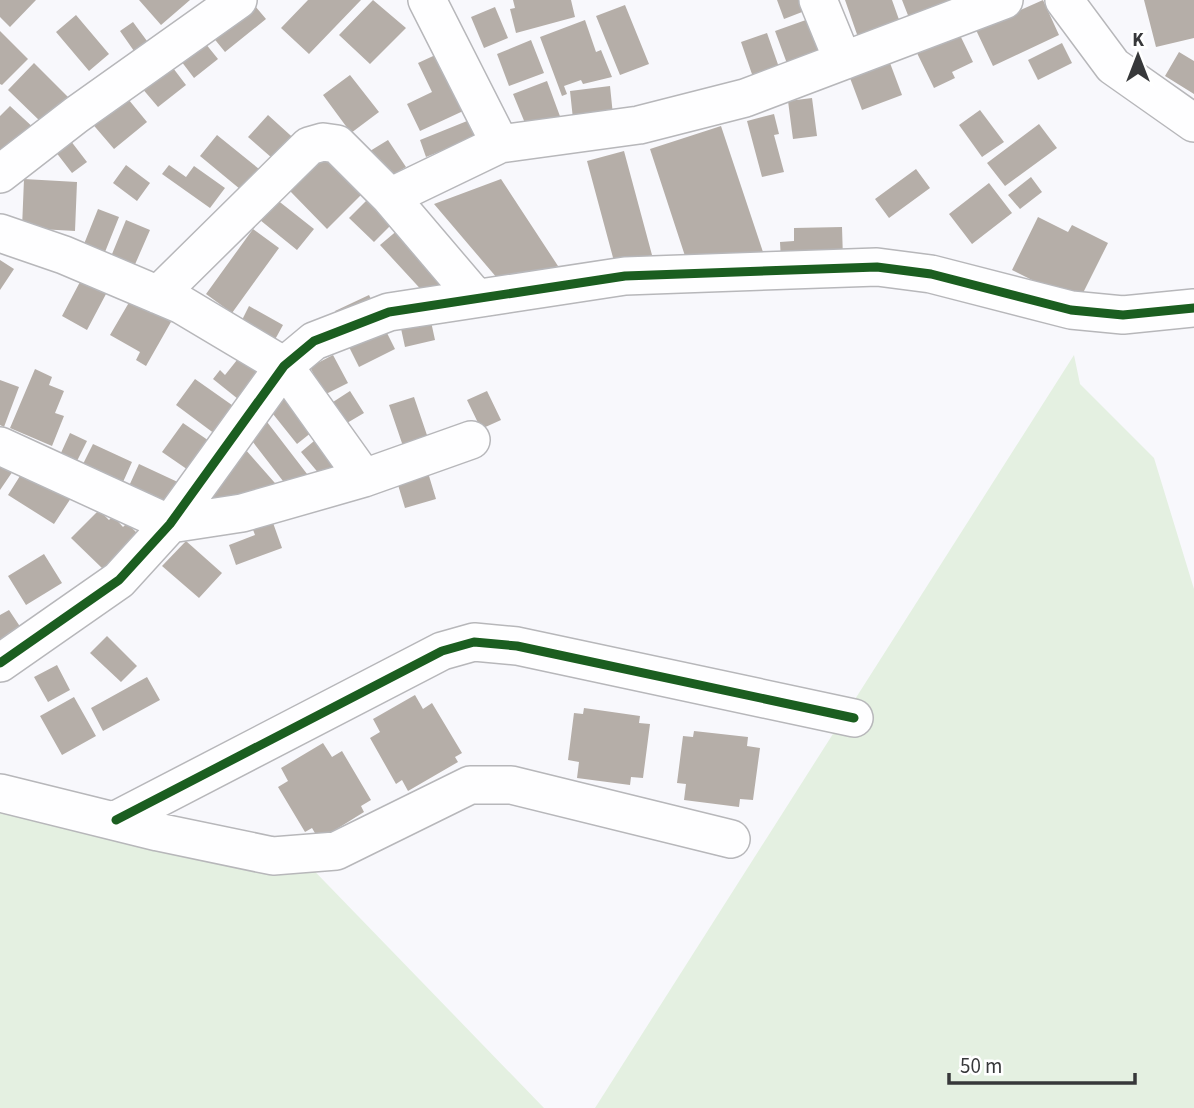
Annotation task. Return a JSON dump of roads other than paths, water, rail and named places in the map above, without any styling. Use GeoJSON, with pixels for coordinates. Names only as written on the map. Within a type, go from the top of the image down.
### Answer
{"type":"FeatureCollection","features":[{"type":"Feature","properties":{"kind":"street"},"geometry":{"type":"LineString","coordinates":[[0,174],[76,115],[238,0]]}},
{"type":"Feature","properties":{"kind":"street"},"geometry":{"type":"LineString","coordinates":[[428,0],[500,144]]}},
{"type":"Feature","properties":{"kind":"street"},"geometry":{"type":"LineString","coordinates":[[818,0],[843,61]]}},
{"type":"Feature","properties":{"kind":"street"},"geometry":{"type":"LineString","coordinates":[[390,197],[500,144],[652,121],[745,98],[1004,0]]}},
{"type":"Feature","properties":{"kind":"street"},"geometry":{"type":"LineString","coordinates":[[1066,1],[1113,66],[1194,122]]}},
{"type":"Feature","properties":{"kind":"street"},"geometry":{"type":"LineString","coordinates":[[158,295],[309,146],[323,142],[337,144],[390,197],[476,299]]}},
{"type":"Feature","properties":{"kind":"street"},"geometry":{"type":"LineString","coordinates":[[0,233],[182,305],[284,366],[364,478]]}},
{"type":"Feature","properties":{"kind":"street"},"geometry":{"type":"LineString","coordinates":[[0,663],[119,580],[170,524],[284,366],[314,341],[388,312],[625,276],[877,267],[931,274],[1071,310],[1123,314],[1194,308]]}},
{"type":"Feature","properties":{"kind":"street"},"geometry":{"type":"LineString","coordinates":[[0,446],[170,524],[242,513],[364,478],[471,440]]}},
{"type":"Feature","properties":{"kind":"street"},"geometry":{"type":"LineString","coordinates":[[116,820],[442,651],[474,642],[517,646],[853,718]]}},
{"type":"Feature","properties":{"kind":"street"},"geometry":{"type":"LineString","coordinates":[[0,793],[158,832],[274,856],[336,851],[470,785],[511,785],[731,839]]}}]}
